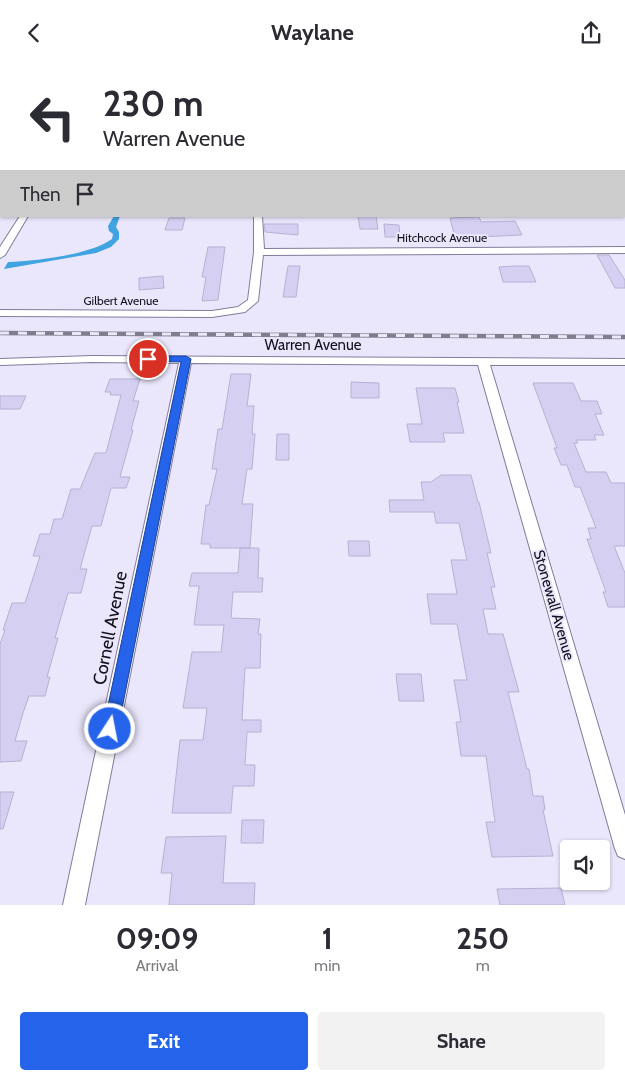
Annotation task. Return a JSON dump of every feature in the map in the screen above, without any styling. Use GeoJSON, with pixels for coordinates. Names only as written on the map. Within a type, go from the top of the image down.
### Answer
{"type":"FeatureCollection","features":[{"type":"Feature","properties":{"kind":"street"},"geometry":{"type":"LineString","coordinates":[[0,255],[23,217]]}},
{"type":"Feature","properties":{"kind":"street"},"geometry":{"type":"LineString","coordinates":[[258,217],[259,252]]}},
{"type":"Feature","properties":{"kind":"street","name":"Hitchcock Avenue"},"geometry":{"type":"LineString","coordinates":[[259,252],[625,249]]}},
{"type":"Feature","properties":{"kind":"street","name":"Gilbert Avenue"},"geometry":{"type":"LineString","coordinates":[[0,313],[212,315],[241,310],[253,301],[259,252]]}},
{"type":"Feature","properties":{"kind":"street","name":"Warren Avenue"},"geometry":{"type":"LineString","coordinates":[[0,362],[92,359],[625,362]]}},
{"type":"Feature","properties":{"kind":"street","name":"Cornell Avenue"},"geometry":{"type":"LineString","coordinates":[[74,905],[186,359]]}},
{"type":"Feature","properties":{"kind":"street","name":"Stonewall Avenue"},"geometry":{"type":"LineString","coordinates":[[483,361],[625,849]]}},
{"type":"Feature","properties":{"kind":"water"},"geometry":{"type":"Polygon","coordinates":[[[113,217],[120,217],[116,227],[119,232],[119,239],[111,247],[96,253],[4,269],[8,262],[62,256],[102,245],[112,239],[113,234],[109,231],[108,226],[113,217]]]}},
{"type":"Feature","properties":{"kind":"building"},"geometry":{"type":"Polygon","coordinates":[[[358,217],[376,217],[378,229],[360,229],[358,217]]]}},
{"type":"Feature","properties":{"kind":"building"},"geometry":{"type":"Polygon","coordinates":[[[479,217],[481,222],[515,221],[522,235],[455,238],[450,218],[479,217]]]}},
{"type":"Feature","properties":{"kind":"building"},"geometry":{"type":"Polygon","coordinates":[[[169,218],[185,218],[182,230],[165,230],[169,218]]]}},
{"type":"Feature","properties":{"kind":"building"},"geometry":{"type":"Polygon","coordinates":[[[264,224],[298,224],[298,235],[265,232],[264,224]]]}},
{"type":"Feature","properties":{"kind":"building"},"geometry":{"type":"Polygon","coordinates":[[[384,224],[399,225],[400,237],[385,237],[384,224]]]}},
{"type":"Feature","properties":{"kind":"building"},"geometry":{"type":"Polygon","coordinates":[[[208,247],[225,247],[218,300],[202,301],[206,277],[202,277],[208,247]]]}},
{"type":"Feature","properties":{"kind":"building"},"geometry":{"type":"Polygon","coordinates":[[[597,255],[609,255],[625,280],[625,288],[615,288],[597,255]]]}},
{"type":"Feature","properties":{"kind":"building"},"geometry":{"type":"Polygon","coordinates":[[[288,266],[300,266],[296,297],[283,297],[288,266]]]}},
{"type":"Feature","properties":{"kind":"building"},"geometry":{"type":"Polygon","coordinates":[[[529,266],[536,282],[503,282],[499,267],[529,266]]]}},
{"type":"Feature","properties":{"kind":"building"},"geometry":{"type":"Polygon","coordinates":[[[163,276],[164,288],[139,290],[139,278],[163,276]]]}},
{"type":"Feature","properties":{"kind":"building"},"geometry":{"type":"Polygon","coordinates":[[[231,374],[251,374],[247,406],[254,406],[252,434],[255,434],[252,469],[247,469],[242,504],[253,504],[250,548],[210,548],[210,544],[201,544],[206,505],[209,505],[217,469],[212,469],[218,429],[222,429],[231,374]]]}},
{"type":"Feature","properties":{"kind":"building"},"geometry":{"type":"Polygon","coordinates":[[[110,379],[140,379],[133,401],[139,401],[120,477],[130,477],[126,488],[111,488],[101,526],[92,526],[80,569],[87,569],[81,593],[68,593],[55,638],[58,638],[47,677],[50,677],[45,696],[29,696],[23,713],[15,741],[27,741],[21,761],[0,762],[0,644],[5,630],[3,630],[12,603],[25,603],[40,556],[33,556],[40,534],[50,534],[54,519],[62,519],[71,489],[80,489],[95,453],[106,453],[121,395],[110,395],[111,392],[105,392],[110,379]]]}},
{"type":"Feature","properties":{"kind":"building"},"geometry":{"type":"Polygon","coordinates":[[[351,382],[379,383],[379,398],[351,398],[351,382]]]}},
{"type":"Feature","properties":{"kind":"building"},"geometry":{"type":"Polygon","coordinates":[[[533,383],[573,383],[581,401],[597,401],[602,414],[595,414],[604,435],[594,435],[596,440],[576,440],[578,443],[574,443],[586,472],[606,472],[611,483],[625,483],[625,546],[614,546],[625,573],[625,607],[608,607],[603,592],[606,592],[587,539],[591,539],[588,528],[596,528],[580,487],[575,487],[567,465],[561,465],[554,448],[557,448],[533,383]]]}},
{"type":"Feature","properties":{"kind":"building"},"geometry":{"type":"Polygon","coordinates":[[[416,388],[455,388],[464,433],[443,433],[445,442],[410,442],[407,424],[422,424],[416,388]]]}},
{"type":"Feature","properties":{"kind":"building"},"geometry":{"type":"Polygon","coordinates":[[[0,396],[26,396],[20,409],[0,409],[0,396]]]}},
{"type":"Feature","properties":{"kind":"building"},"geometry":{"type":"Polygon","coordinates":[[[277,434],[289,434],[289,460],[276,460],[277,434]]]}},
{"type":"Feature","properties":{"kind":"building"},"geometry":{"type":"Polygon","coordinates":[[[441,475],[471,475],[479,502],[491,553],[487,553],[495,587],[491,587],[496,609],[483,609],[488,634],[503,634],[519,692],[508,692],[527,769],[529,769],[533,796],[543,796],[545,810],[543,810],[553,856],[492,857],[486,822],[495,822],[486,756],[461,756],[456,722],[461,722],[454,680],[467,680],[457,624],[431,624],[427,594],[457,594],[451,560],[467,560],[459,523],[436,523],[434,512],[390,512],[389,500],[424,500],[421,482],[431,482],[441,475]]]}},
{"type":"Feature","properties":{"kind":"building"},"geometry":{"type":"Polygon","coordinates":[[[348,541],[369,541],[370,556],[349,556],[348,541]]]}},
{"type":"Feature","properties":{"kind":"building"},"geometry":{"type":"Polygon","coordinates":[[[240,548],[259,548],[258,578],[263,578],[262,592],[233,592],[231,618],[260,619],[258,634],[261,634],[260,668],[245,668],[242,720],[261,720],[261,732],[247,732],[245,765],[255,765],[254,786],[233,786],[231,813],[172,813],[180,740],[203,740],[207,708],[183,708],[192,652],[221,652],[224,625],[194,625],[199,586],[189,586],[192,573],[238,573],[240,548]]]}},
{"type":"Feature","properties":{"kind":"building"},"geometry":{"type":"Polygon","coordinates":[[[396,674],[421,674],[424,701],[399,701],[396,674]]]}},
{"type":"Feature","properties":{"kind":"building"},"geometry":{"type":"Polygon","coordinates":[[[0,792],[14,792],[3,829],[0,829],[0,792]]]}},
{"type":"Feature","properties":{"kind":"building"},"geometry":{"type":"Polygon","coordinates":[[[242,820],[264,820],[263,843],[241,843],[242,820]]]}},
{"type":"Feature","properties":{"kind":"building"},"geometry":{"type":"Polygon","coordinates":[[[226,836],[223,883],[255,883],[254,905],[169,905],[172,873],[161,873],[166,837],[226,836]]]}},
{"type":"Feature","properties":{"kind":"building"},"geometry":{"type":"Polygon","coordinates":[[[560,888],[565,905],[500,905],[497,889],[560,888]]]}},
{"type":"Feature","properties":{"kind":"railway"},"geometry":{"type":"LineString","coordinates":[[0,333],[625,337]]}},
{"type":"Feature","properties":{"kind":"route"},"geometry":{"type":"LineString","coordinates":[[110,729],[186,359],[148,359]]}}]}
